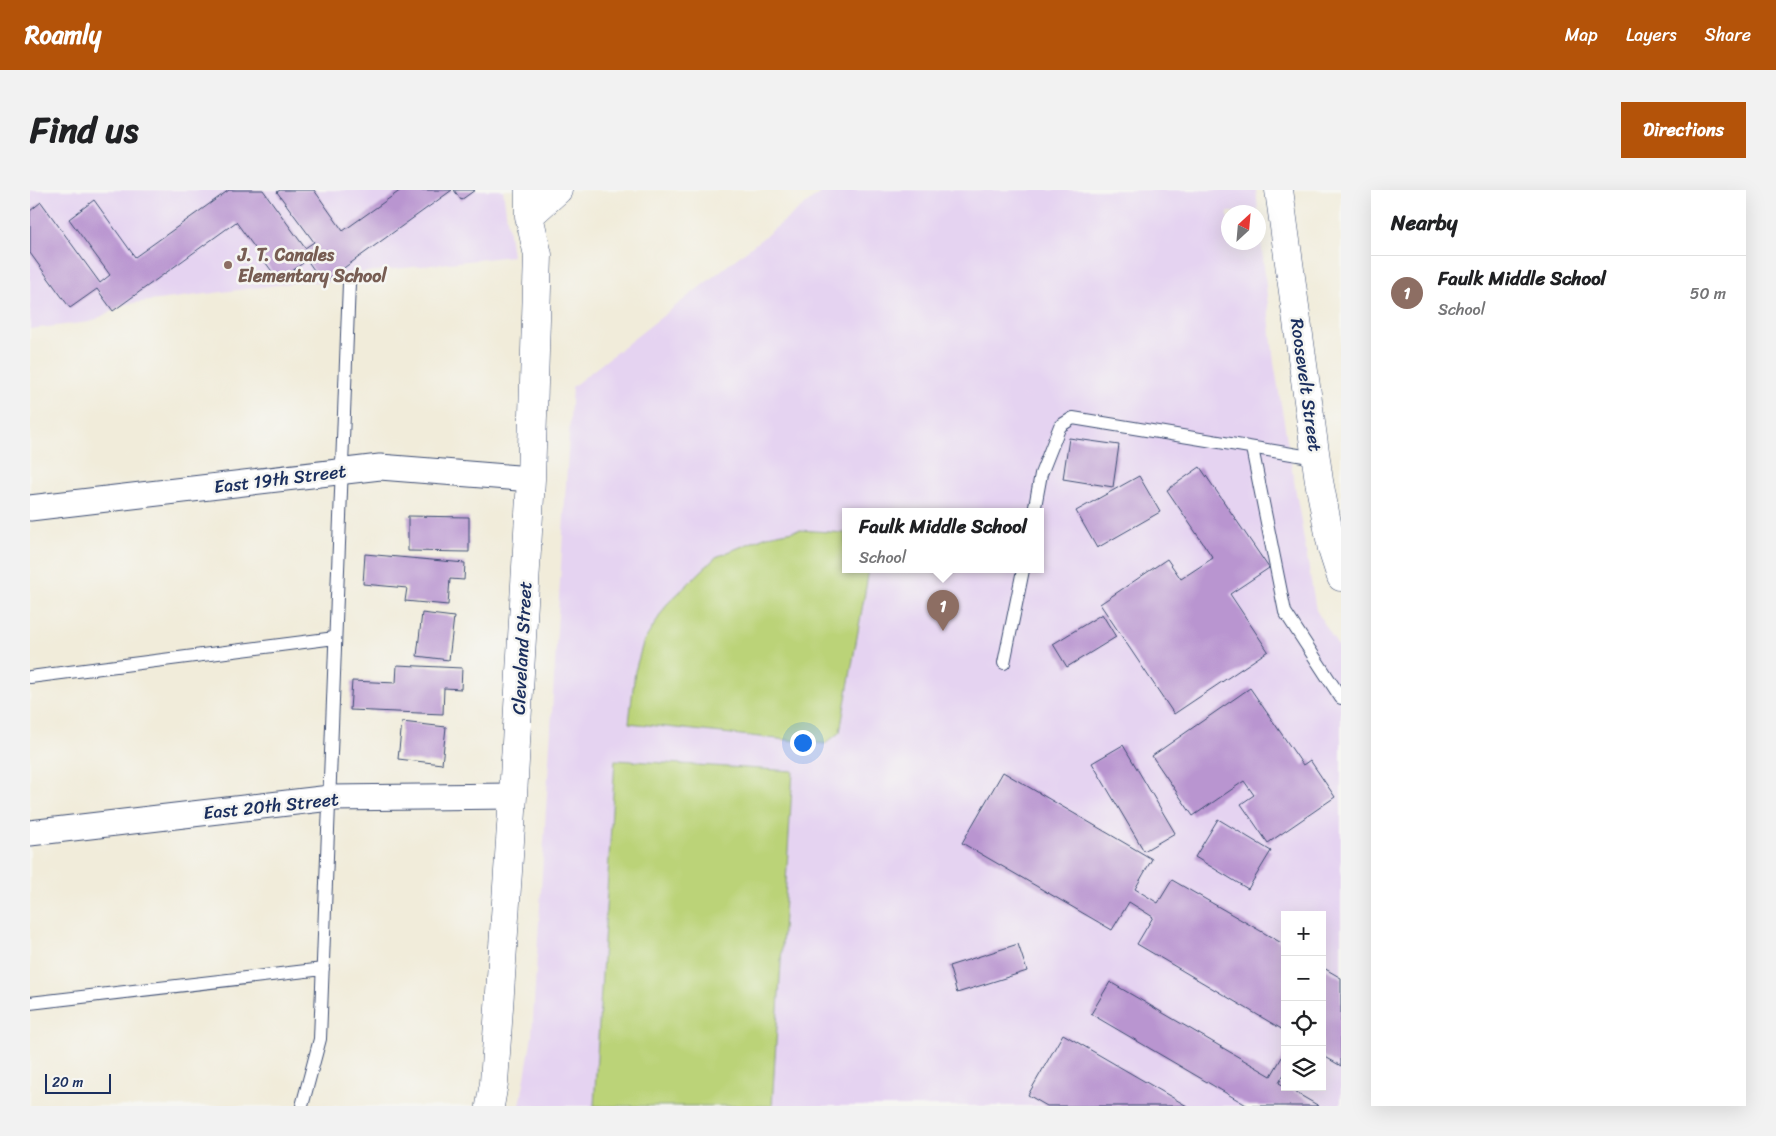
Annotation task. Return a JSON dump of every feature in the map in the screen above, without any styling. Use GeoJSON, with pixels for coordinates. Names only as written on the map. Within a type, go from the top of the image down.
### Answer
{"type":"FeatureCollection","features":[{"type":"Feature","properties":{"kind":"street"},"geometry":{"type":"LineString","coordinates":[[529,203],[558,190]]}},
{"type":"Feature","properties":{"kind":"street","name":"Roosevelt Street"},"geometry":{"type":"LineString","coordinates":[[1279,190],[1316,458],[1332,549],[1341,577]]}},
{"type":"Feature","properties":{"kind":"street","name":"Cleveland Street"},"geometry":{"type":"LineString","coordinates":[[490,1106],[495,1073],[531,479],[538,254],[529,203]]}},
{"type":"Feature","properties":{"kind":"street","name":"East 19th Street"},"geometry":{"type":"LineString","coordinates":[[30,508],[380,467],[531,479]]}},
{"type":"Feature","properties":{"kind":"street","name":"East 20th Street"},"geometry":{"type":"LineString","coordinates":[[30,833],[330,798],[513,796]]}},
{"type":"Feature","properties":{"kind":"lane"},"geometry":{"type":"LineString","coordinates":[[302,1106],[320,1039],[349,282]]}},
{"type":"Feature","properties":{"kind":"lane"},"geometry":{"type":"LineString","coordinates":[[1035,508],[1041,474],[1060,426],[1072,418],[1316,458]]}},
{"type":"Feature","properties":{"kind":"lane"},"geometry":{"type":"LineString","coordinates":[[1252,448],[1285,612],[1341,698]]}},
{"type":"Feature","properties":{"kind":"lane"},"geometry":{"type":"LineString","coordinates":[[1004,663],[1022,573]]}},
{"type":"Feature","properties":{"kind":"lane"},"geometry":{"type":"LineString","coordinates":[[30,677],[335,638]]}},
{"type":"Feature","properties":{"kind":"lane"},"geometry":{"type":"LineString","coordinates":[[30,1002],[323,969]]}},
{"type":"Feature","properties":{"kind":"shaded area","name":"J. T. Canales Elementary School"},"geometry":{"type":"Polygon","coordinates":[[[30,190],[503,190],[512,256],[340,275],[324,284],[309,281],[126,304],[90,322],[30,329],[30,190]]]}},
{"type":"Feature","properties":{"kind":"shaded area"},"geometry":{"type":"Polygon","coordinates":[[[824,190],[1256,190],[1258,205],[1221,205],[1221,250],[1262,250],[1274,363],[1316,610],[1341,651],[1341,1106],[520,1106],[532,1036],[572,387],[824,190]]]}},
{"type":"Feature","properties":{"kind":"green space"},"geometry":{"type":"Polygon","coordinates":[[[799,530],[842,533],[842,573],[868,573],[840,732],[825,744],[629,723],[635,671],[643,643],[667,604],[716,557],[767,536],[799,530]]]}},
{"type":"Feature","properties":{"kind":"green space"},"geometry":{"type":"Polygon","coordinates":[[[615,760],[793,771],[772,1106],[594,1106],[615,760]]]}},
{"type":"Feature","properties":{"kind":"building"},"geometry":{"type":"Polygon","coordinates":[[[229,190],[263,190],[305,248],[314,242],[277,192],[280,190],[314,190],[343,231],[401,190],[452,190],[323,283],[307,260],[279,281],[236,222],[113,311],[97,289],[70,308],[30,253],[30,211],[41,202],[100,283],[110,275],[69,219],[94,200],[135,257],[229,190]]]}},
{"type":"Feature","properties":{"kind":"building"},"geometry":{"type":"Polygon","coordinates":[[[454,190],[475,190],[461,200],[454,190]]]}},
{"type":"Feature","properties":{"kind":"building"},"geometry":{"type":"Polygon","coordinates":[[[1069,438],[1119,445],[1113,487],[1063,479],[1069,438]]]}},
{"type":"Feature","properties":{"kind":"building"},"geometry":{"type":"Polygon","coordinates":[[[1200,467],[1269,568],[1230,594],[1268,651],[1174,714],[1100,604],[1167,559],[1181,579],[1213,558],[1167,490],[1200,467]]]}},
{"type":"Feature","properties":{"kind":"building"},"geometry":{"type":"Polygon","coordinates":[[[1139,476],[1160,512],[1097,548],[1076,511],[1139,476]]]}},
{"type":"Feature","properties":{"kind":"building"},"geometry":{"type":"Polygon","coordinates":[[[408,516],[469,517],[469,552],[408,551],[408,516]]]}},
{"type":"Feature","properties":{"kind":"building"},"geometry":{"type":"Polygon","coordinates":[[[365,554],[465,563],[464,580],[450,579],[448,605],[405,601],[407,588],[363,584],[365,554]]]}},
{"type":"Feature","properties":{"kind":"building"},"geometry":{"type":"Polygon","coordinates":[[[422,613],[454,617],[449,660],[417,656],[422,613]]]}},
{"type":"Feature","properties":{"kind":"building"},"geometry":{"type":"Polygon","coordinates":[[[1102,614],[1116,637],[1067,667],[1053,644],[1102,614]]]}},
{"type":"Feature","properties":{"kind":"building"},"geometry":{"type":"Polygon","coordinates":[[[397,665],[462,668],[461,689],[444,688],[443,714],[350,710],[352,681],[396,683],[397,665]]]}},
{"type":"Feature","properties":{"kind":"building"},"geometry":{"type":"Polygon","coordinates":[[[1250,688],[1303,765],[1310,760],[1335,797],[1268,843],[1241,804],[1254,795],[1244,781],[1193,816],[1152,756],[1250,688]]]}},
{"type":"Feature","properties":{"kind":"building"},"geometry":{"type":"Polygon","coordinates":[[[402,722],[446,727],[442,764],[398,759],[402,722]]]}},
{"type":"Feature","properties":{"kind":"building"},"geometry":{"type":"Polygon","coordinates":[[[1123,745],[1175,833],[1144,851],[1092,763],[1123,745]]]}},
{"type":"Feature","properties":{"kind":"building"},"geometry":{"type":"Polygon","coordinates":[[[1003,772],[1152,859],[1135,889],[1158,903],[1172,880],[1281,943],[1281,1029],[1137,944],[1153,917],[1129,902],[1112,930],[962,843],[1003,772]]]}},
{"type":"Feature","properties":{"kind":"building"},"geometry":{"type":"Polygon","coordinates":[[[1218,819],[1271,851],[1248,889],[1195,857],[1218,819]]]}},
{"type":"Feature","properties":{"kind":"building"},"geometry":{"type":"Polygon","coordinates":[[[1018,944],[1027,971],[957,993],[949,966],[1018,944]]]}},
{"type":"Feature","properties":{"kind":"building"},"geometry":{"type":"Polygon","coordinates":[[[1326,969],[1341,978],[1341,1066],[1326,1057],[1326,969]]]}},
{"type":"Feature","properties":{"kind":"building"},"geometry":{"type":"Polygon","coordinates":[[[1110,982],[1271,1076],[1281,1059],[1281,1079],[1279,1083],[1281,1084],[1281,1091],[1293,1091],[1319,1106],[1248,1106],[1091,1014],[1110,982]]]}},
{"type":"Feature","properties":{"kind":"building"},"geometry":{"type":"Polygon","coordinates":[[[1063,1034],[1187,1106],[1047,1106],[1028,1095],[1063,1034]]]}},
{"type":"Feature","properties":{"kind":"place","name":"J. T. Canales Elementary School"},"geometry":{"type":"Point","coordinates":[228,265]}},
{"type":"Feature","properties":{"kind":"place","name":"Faulk Middle School"},"geometry":{"type":"Point","coordinates":[943,631]}}]}
